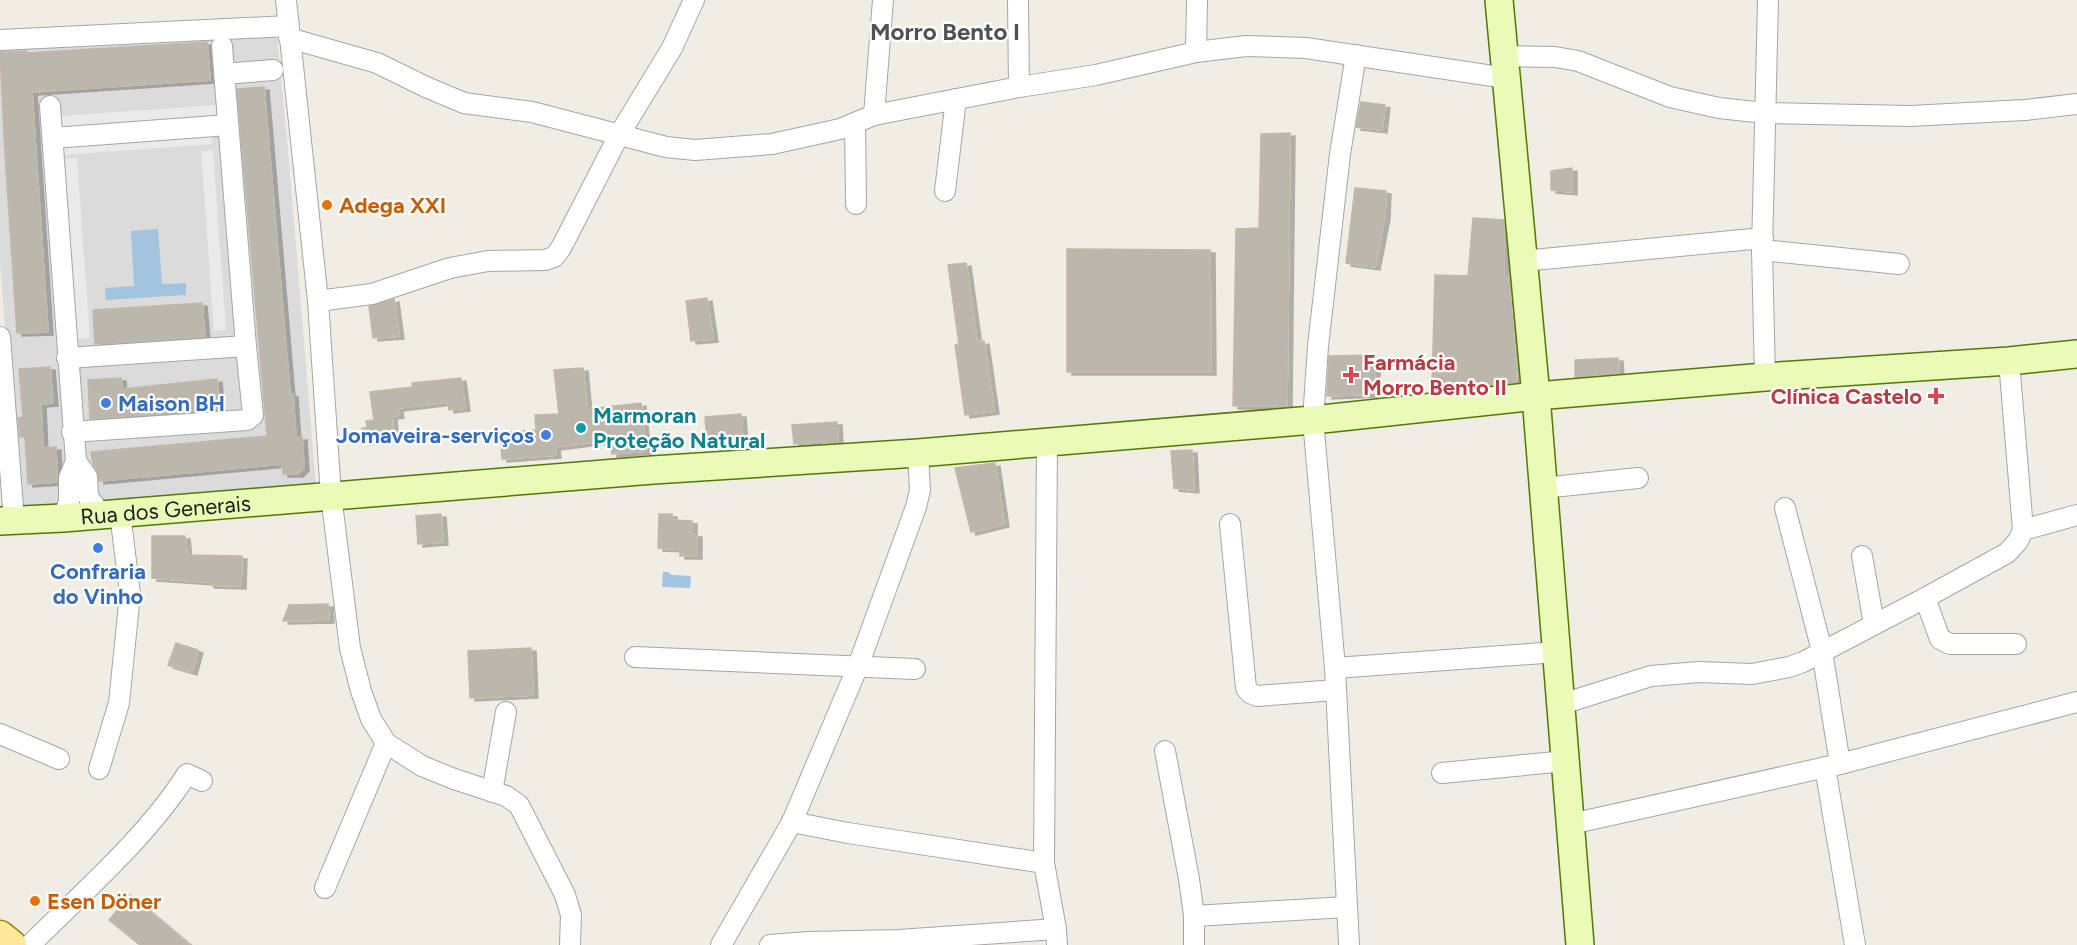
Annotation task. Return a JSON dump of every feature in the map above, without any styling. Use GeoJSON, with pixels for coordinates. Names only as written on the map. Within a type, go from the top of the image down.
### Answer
{"type":"FeatureCollection","features":[{"type":"Feature","properties":{"kind":"main road"},"geometry":{"type":"LineString","coordinates":[[0,936],[11,945]]}},
{"type":"Feature","properties":{"kind":"street"},"geometry":{"type":"LineString","coordinates":[[286,0],[318,301],[331,495],[350,648],[361,691],[371,719],[386,743],[422,766],[506,796],[519,806],[565,896],[571,915],[570,945]]}},
{"type":"Feature","properties":{"kind":"street"},"geometry":{"type":"LineString","coordinates":[[318,301],[372,294],[450,268],[488,261],[545,260],[554,257],[561,248],[619,135],[672,48],[694,0]]}},
{"type":"Feature","properties":{"kind":"street"},"geometry":{"type":"LineString","coordinates":[[874,115],[883,0]]}},
{"type":"Feature","properties":{"kind":"street"},"geometry":{"type":"LineString","coordinates":[[1018,0],[1019,87]]}},
{"type":"Feature","properties":{"kind":"street"},"geometry":{"type":"LineString","coordinates":[[1196,52],[1197,0]]}},
{"type":"Feature","properties":{"kind":"street"},"geometry":{"type":"LineString","coordinates":[[1499,0],[1536,396],[1580,945]]}},
{"type":"Feature","properties":{"kind":"street"},"geometry":{"type":"LineString","coordinates":[[1765,377],[1763,244],[1768,0]]}},
{"type":"Feature","properties":{"kind":"street"},"geometry":{"type":"LineString","coordinates":[[0,40],[289,32],[377,63],[464,103],[532,112],[666,147],[694,150],[772,144],[816,135],[874,115],[1019,87],[1096,75],[1196,52],[1256,47],[1306,48],[1356,55],[1505,67],[1555,57],[1578,61],[1670,97],[1719,108],[1765,113],[1910,116],[2025,110],[2077,104]]}},
{"type":"Feature","properties":{"kind":"street"},"geometry":{"type":"LineString","coordinates":[[72,432],[252,418],[254,412],[246,346],[222,46]]}},
{"type":"Feature","properties":{"kind":"street"},"geometry":{"type":"LineString","coordinates":[[1349,945],[1335,668],[1313,420],[1318,346],[1340,154],[1356,55]]}},
{"type":"Feature","properties":{"kind":"street"},"geometry":{"type":"LineString","coordinates":[[224,74],[273,70]]}},
{"type":"Feature","properties":{"kind":"street"},"geometry":{"type":"LineString","coordinates":[[945,191],[956,99]]}},
{"type":"Feature","properties":{"kind":"street"},"geometry":{"type":"LineString","coordinates":[[50,106],[72,432],[77,471],[88,497],[110,514],[130,594],[119,703],[99,769]]}},
{"type":"Feature","properties":{"kind":"street"},"geometry":{"type":"LineString","coordinates":[[855,123],[856,204]]}},
{"type":"Feature","properties":{"kind":"street"},"geometry":{"type":"LineString","coordinates":[[53,138],[228,125]]}},
{"type":"Feature","properties":{"kind":"street"},"geometry":{"type":"LineString","coordinates":[[1523,261],[1763,244],[1899,264]]}},
{"type":"Feature","properties":{"kind":"street"},"geometry":{"type":"LineString","coordinates":[[0,337],[7,521]]}},
{"type":"Feature","properties":{"kind":"street"},"geometry":{"type":"LineString","coordinates":[[68,358],[246,346]]}},
{"type":"Feature","properties":{"kind":"street","name":"Rua dos Generais"},"geometry":{"type":"LineString","coordinates":[[7,521],[653,470],[918,453],[1313,420],[1536,396],[2077,354]]}},
{"type":"Feature","properties":{"kind":"street"},"geometry":{"type":"LineString","coordinates":[[1562,704],[1651,676],[1699,672],[1752,674],[1789,667],[1925,598],[2007,553],[2018,541],[2023,530],[2009,361]]}},
{"type":"Feature","properties":{"kind":"street"},"geometry":{"type":"LineString","coordinates":[[770,945],[808,942],[1057,937],[1044,863],[1047,442]]}},
{"type":"Feature","properties":{"kind":"street"},"geometry":{"type":"LineString","coordinates":[[721,945],[792,822],[858,666],[916,507],[920,490],[918,453]]}},
{"type":"Feature","properties":{"kind":"street"},"geometry":{"type":"LineString","coordinates":[[63,518],[77,471]]}},
{"type":"Feature","properties":{"kind":"street"},"geometry":{"type":"LineString","coordinates":[[1543,488],[1638,478]]}},
{"type":"Feature","properties":{"kind":"street"},"geometry":{"type":"LineString","coordinates":[[1785,508],[1822,651],[1832,765],[1855,945]]}},
{"type":"Feature","properties":{"kind":"street"},"geometry":{"type":"LineString","coordinates":[[2023,530],[2077,515]]}},
{"type":"Feature","properties":{"kind":"street"},"geometry":{"type":"LineString","coordinates":[[1230,524],[1246,688],[1257,696],[1336,690]]}},
{"type":"Feature","properties":{"kind":"street"},"geometry":{"type":"LineString","coordinates":[[1862,556],[1874,624]]}},
{"type":"Feature","properties":{"kind":"street"},"geometry":{"type":"LineString","coordinates":[[1925,598],[1940,639],[1950,644],[2016,644]]}},
{"type":"Feature","properties":{"kind":"street"},"geometry":{"type":"LineString","coordinates":[[1335,668],[1557,652]]}},
{"type":"Feature","properties":{"kind":"street"},"geometry":{"type":"LineString","coordinates":[[635,657],[915,669]]}},
{"type":"Feature","properties":{"kind":"street"},"geometry":{"type":"LineString","coordinates":[[1571,824],[1832,765],[2077,702]]}},
{"type":"Feature","properties":{"kind":"street"},"geometry":{"type":"LineString","coordinates":[[492,792],[506,712]]}},
{"type":"Feature","properties":{"kind":"street"},"geometry":{"type":"LineString","coordinates":[[0,734],[59,759]]}},
{"type":"Feature","properties":{"kind":"street"},"geometry":{"type":"LineString","coordinates":[[326,888],[386,743]]}},
{"type":"Feature","properties":{"kind":"street"},"geometry":{"type":"LineString","coordinates":[[1165,751],[1189,879],[1194,932]]}},
{"type":"Feature","properties":{"kind":"street"},"geometry":{"type":"LineString","coordinates":[[1442,773],[1566,761]]}},
{"type":"Feature","properties":{"kind":"street"},"geometry":{"type":"LineString","coordinates":[[30,945],[161,812],[187,774],[202,781]]}},
{"type":"Feature","properties":{"kind":"street"},"geometry":{"type":"LineString","coordinates":[[792,822],[848,833],[1044,863]]}},
{"type":"Feature","properties":{"kind":"street"},"geometry":{"type":"LineString","coordinates":[[1176,945],[1194,932],[1346,906]]}},
{"type":"Feature","properties":{"kind":"shaded area"},"geometry":{"type":"Polygon","coordinates":[[[277,36],[316,485],[18,510],[0,260],[0,49],[277,36]]]}},
{"type":"Feature","properties":{"kind":"shaded area"},"geometry":{"type":"Polygon","coordinates":[[[218,105],[219,119],[61,129],[60,116],[218,105]]]}},
{"type":"Feature","properties":{"kind":"shaded area"},"geometry":{"type":"Polygon","coordinates":[[[211,133],[212,144],[63,155],[62,145],[211,133]]]}},
{"type":"Feature","properties":{"kind":"shaded area"},"geometry":{"type":"Polygon","coordinates":[[[213,150],[226,330],[214,331],[201,151],[213,150]]]}},
{"type":"Feature","properties":{"kind":"shaded area"},"geometry":{"type":"Polygon","coordinates":[[[77,158],[90,338],[77,339],[64,159],[77,158]]]}},
{"type":"Feature","properties":{"kind":"water"},"geometry":{"type":"Polygon","coordinates":[[[158,229],[162,284],[186,283],[186,295],[106,300],[105,288],[134,286],[131,231],[158,229]]]}},
{"type":"Feature","properties":{"kind":"water"},"geometry":{"type":"Polygon","coordinates":[[[663,572],[691,576],[690,588],[662,587],[663,572]]]}},
{"type":"Feature","properties":{"kind":"building"},"geometry":{"type":"Polygon","coordinates":[[[207,42],[210,80],[32,92],[48,332],[17,333],[0,52],[27,51],[27,53],[207,42]]]}},
{"type":"Feature","properties":{"kind":"building"},"geometry":{"type":"Polygon","coordinates":[[[264,87],[290,394],[293,394],[296,438],[302,437],[304,468],[298,474],[283,474],[282,464],[99,481],[91,452],[267,436],[237,89],[264,87]]]}},
{"type":"Feature","properties":{"kind":"building"},"geometry":{"type":"Polygon","coordinates":[[[1361,102],[1385,105],[1382,130],[1356,127],[1361,102]]]}},
{"type":"Feature","properties":{"kind":"building"},"geometry":{"type":"Polygon","coordinates":[[[1290,133],[1287,406],[1233,406],[1236,229],[1259,228],[1261,134],[1290,133]]]}},
{"type":"Feature","properties":{"kind":"building"},"geometry":{"type":"Polygon","coordinates":[[[1572,168],[1572,192],[1551,190],[1551,171],[1572,168]]]}},
{"type":"Feature","properties":{"kind":"building"},"geometry":{"type":"Polygon","coordinates":[[[1355,188],[1386,191],[1385,216],[1375,267],[1346,263],[1355,188]]]}},
{"type":"Feature","properties":{"kind":"building"},"geometry":{"type":"Polygon","coordinates":[[[1473,218],[1504,220],[1504,277],[1509,277],[1517,379],[1515,382],[1467,388],[1432,387],[1435,275],[1468,276],[1473,218]]]}},
{"type":"Feature","properties":{"kind":"building"},"geometry":{"type":"Polygon","coordinates":[[[1067,249],[1210,250],[1211,372],[1067,372],[1067,249]]]}},
{"type":"Feature","properties":{"kind":"building"},"geometry":{"type":"Polygon","coordinates":[[[966,263],[977,342],[984,341],[994,411],[965,415],[955,345],[959,344],[948,265],[966,263]]]}},
{"type":"Feature","properties":{"kind":"building"},"geometry":{"type":"Polygon","coordinates":[[[707,298],[713,339],[691,341],[686,301],[707,298]]]}},
{"type":"Feature","properties":{"kind":"building"},"geometry":{"type":"Polygon","coordinates":[[[394,299],[399,336],[373,338],[369,306],[394,299]]]}},
{"type":"Feature","properties":{"kind":"building"},"geometry":{"type":"Polygon","coordinates":[[[202,303],[205,337],[95,344],[93,310],[202,303]]]}},
{"type":"Feature","properties":{"kind":"building","name":"Farmácia Morro Bento II"},"geometry":{"type":"Polygon","coordinates":[[[1376,355],[1374,394],[1327,396],[1329,356],[1376,355]]]}},
{"type":"Feature","properties":{"kind":"building"},"geometry":{"type":"Polygon","coordinates":[[[1618,358],[1619,373],[1575,377],[1575,360],[1618,358]]]}},
{"type":"Feature","properties":{"kind":"building"},"geometry":{"type":"Polygon","coordinates":[[[50,367],[53,403],[41,404],[43,448],[56,447],[57,482],[28,484],[25,437],[20,437],[18,418],[23,417],[19,369],[50,367]]]}},
{"type":"Feature","properties":{"kind":"building"},"geometry":{"type":"Polygon","coordinates":[[[583,368],[587,409],[641,403],[646,451],[612,454],[610,440],[555,447],[556,455],[502,459],[500,433],[536,430],[535,415],[559,414],[554,370],[583,368]]]}},
{"type":"Feature","properties":{"kind":"building"},"geometry":{"type":"Polygon","coordinates":[[[121,378],[122,389],[217,379],[220,409],[90,419],[88,380],[121,378]]]}},
{"type":"Feature","properties":{"kind":"building"},"geometry":{"type":"Polygon","coordinates":[[[461,378],[465,408],[449,410],[448,402],[398,408],[399,415],[392,416],[394,439],[364,442],[362,428],[367,428],[366,421],[374,420],[370,392],[413,387],[412,383],[461,378]]]}},
{"type":"Feature","properties":{"kind":"building"},"geometry":{"type":"Polygon","coordinates":[[[741,414],[743,440],[707,443],[705,417],[741,414]]]}},
{"type":"Feature","properties":{"kind":"building"},"geometry":{"type":"Polygon","coordinates":[[[837,422],[838,442],[794,444],[792,425],[837,422]]]}},
{"type":"Feature","properties":{"kind":"building"},"geometry":{"type":"Polygon","coordinates":[[[1192,450],[1194,490],[1174,488],[1171,451],[1192,450]]]}},
{"type":"Feature","properties":{"kind":"building"},"geometry":{"type":"Polygon","coordinates":[[[995,463],[1004,524],[971,532],[955,468],[995,463]]]}},
{"type":"Feature","properties":{"kind":"building"},"geometry":{"type":"Polygon","coordinates":[[[441,514],[443,542],[418,544],[416,516],[441,514]]]}},
{"type":"Feature","properties":{"kind":"building"},"geometry":{"type":"Polygon","coordinates":[[[659,514],[672,514],[672,520],[692,521],[692,534],[697,534],[697,556],[680,556],[680,549],[658,548],[659,514]]]}},
{"type":"Feature","properties":{"kind":"building"},"geometry":{"type":"Polygon","coordinates":[[[152,536],[185,536],[187,555],[242,556],[241,586],[209,585],[209,582],[152,578],[152,536]]]}},
{"type":"Feature","properties":{"kind":"building"},"geometry":{"type":"Polygon","coordinates":[[[328,604],[329,620],[283,621],[289,605],[328,604]]]}},
{"type":"Feature","properties":{"kind":"building"},"geometry":{"type":"Polygon","coordinates":[[[176,643],[198,650],[192,672],[168,665],[176,643]]]}},
{"type":"Feature","properties":{"kind":"building"},"geometry":{"type":"Polygon","coordinates":[[[531,648],[533,695],[470,698],[468,651],[531,648]]]}},
{"type":"Feature","properties":{"kind":"building"},"geometry":{"type":"Polygon","coordinates":[[[130,895],[190,945],[140,945],[109,920],[130,895]]]}},
{"type":"Feature","properties":{"kind":"place","name":"Adega XXI"},"geometry":{"type":"Point","coordinates":[327,205]}},
{"type":"Feature","properties":{"kind":"place","name":"Farmácia Morro Bento II"},"geometry":{"type":"Point","coordinates":[1351,375]}},
{"type":"Feature","properties":{"kind":"place","name":"Clínica Castelo"},"geometry":{"type":"Point","coordinates":[1936,396]}},
{"type":"Feature","properties":{"kind":"place","name":"Maison BH"},"geometry":{"type":"Point","coordinates":[106,403]}},
{"type":"Feature","properties":{"kind":"place","name":"Marmoran Proteção Natural"},"geometry":{"type":"Point","coordinates":[581,428]}},
{"type":"Feature","properties":{"kind":"place","name":"Jomaveira-serviços"},"geometry":{"type":"Point","coordinates":[546,435]}},
{"type":"Feature","properties":{"kind":"place","name":"Confraria do Vinho"},"geometry":{"type":"Point","coordinates":[98,548]}},
{"type":"Feature","properties":{"kind":"place","name":"Esen Döner"},"geometry":{"type":"Point","coordinates":[35,901]}},
{"type":"Feature","properties":{"kind":"district","name":"Morro Bento I"},"geometry":{"type":"Point","coordinates":[945,31]}}]}
